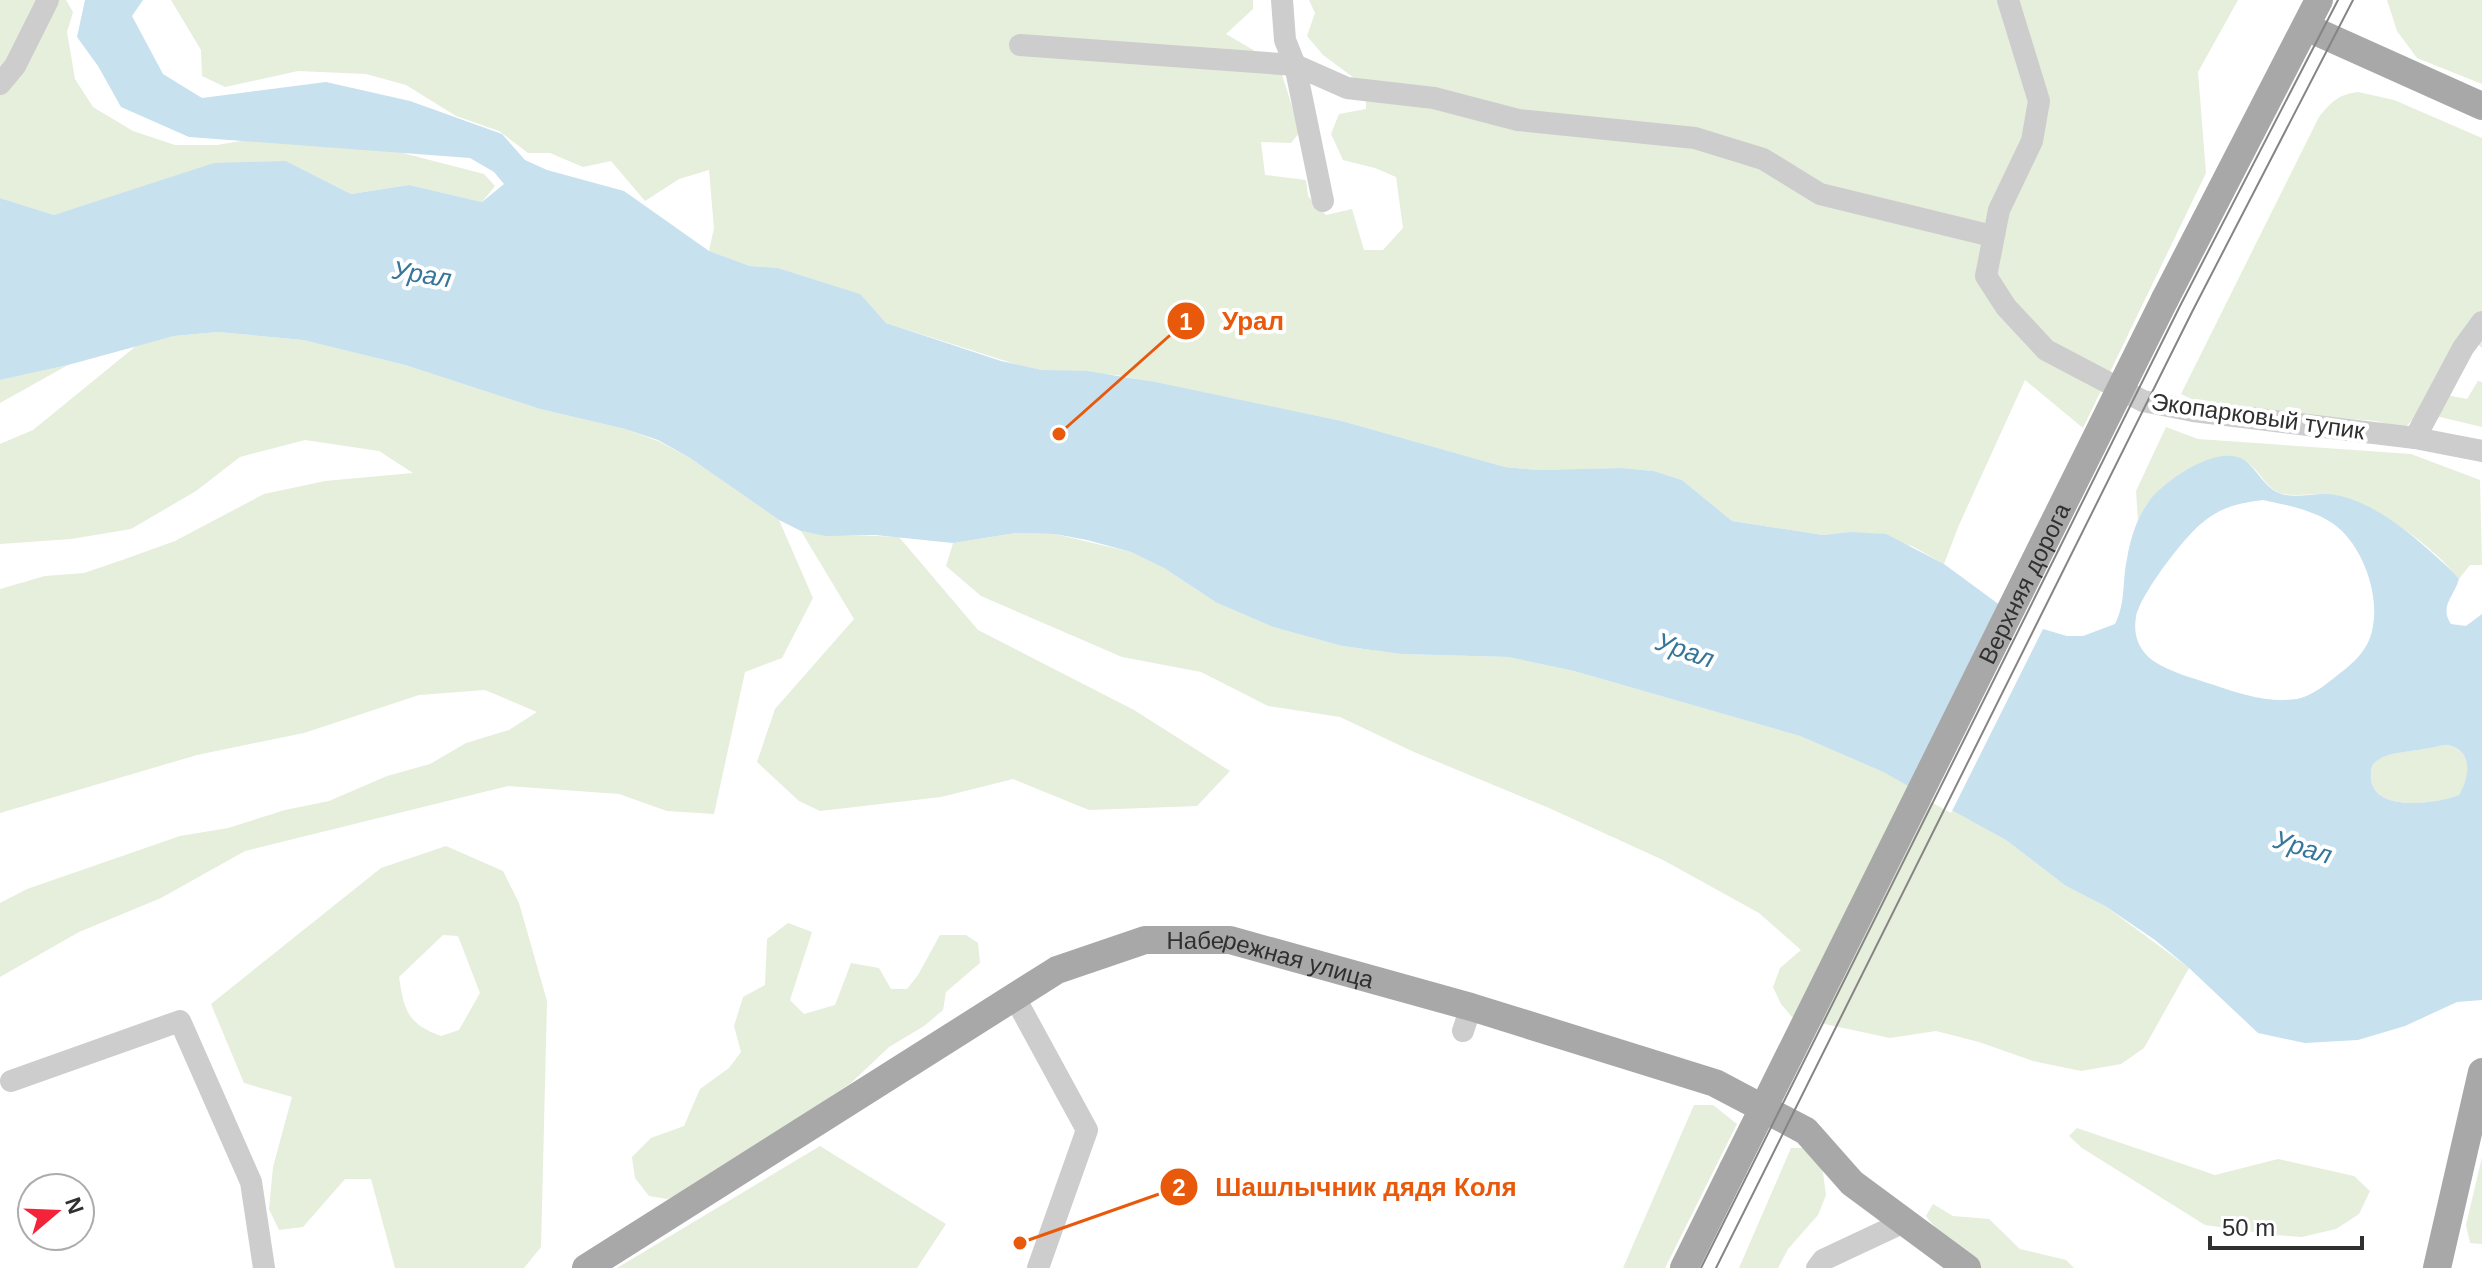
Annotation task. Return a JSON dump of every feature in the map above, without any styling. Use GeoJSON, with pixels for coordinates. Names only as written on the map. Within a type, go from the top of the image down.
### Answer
{"type":"FeatureCollection","features":[{"type":"Feature","properties":{"kind":"main road","name":"Верхняя дорога"},"geometry":{"type":"LineString","coordinates":[[1684,1268],[2165,299],[2319,0]]}},
{"type":"Feature","properties":{"kind":"main road"},"geometry":{"type":"LineString","coordinates":[[2306,27],[2482,106]]}},
{"type":"Feature","properties":{"kind":"main road","name":"Набережная улица"},"geometry":{"type":"LineString","coordinates":[[586,1268],[1057,970],[1145,940],[1230,940],[1467,1019],[1715,1083],[1806,1131],[1852,1183],[1967,1268]]}},
{"type":"Feature","properties":{"kind":"main road"},"geometry":{"type":"LineString","coordinates":[[2437,1268],[2480,1081]]}},
{"type":"Feature","properties":{"kind":"street"},"geometry":{"type":"LineString","coordinates":[[0,84],[15,66],[48,0]]}},
{"type":"Feature","properties":{"kind":"street"},"geometry":{"type":"LineString","coordinates":[[1282,0],[1285,40],[1295,65],[1323,201]]}},
{"type":"Feature","properties":{"kind":"street","name":"Экопарковый тупик"},"geometry":{"type":"LineString","coordinates":[[2008,0],[2039,101],[2032,141],[1999,210],[1986,276],[2006,307],[2046,350],[2143,401],[2193,411],[2415,438],[2482,451]]}},
{"type":"Feature","properties":{"kind":"street"},"geometry":{"type":"LineString","coordinates":[[1020,45],[1295,65],[1347,88],[1434,98],[1518,120],[1695,138],[1763,159],[1820,194],[1992,236]]}},
{"type":"Feature","properties":{"kind":"street"},"geometry":{"type":"LineString","coordinates":[[2415,438],[2463,348],[2482,322]]}},
{"type":"Feature","properties":{"kind":"street"},"geometry":{"type":"LineString","coordinates":[[1014,996],[1087,1130],[1038,1268]]}},
{"type":"Feature","properties":{"kind":"street"},"geometry":{"type":"LineString","coordinates":[[11,1081],[180,1021],[251,1182],[264,1268]]}},
{"type":"Feature","properties":{"kind":"street"},"geometry":{"type":"LineString","coordinates":[[1817,1268],[1823,1260],[1904,1222]]}},
{"type":"Feature","properties":{"kind":"green space"},"geometry":{"type":"Polygon","coordinates":[[[0,0],[66,0],[73,12],[67,32],[75,79],[93,107],[133,131],[175,145],[217,145],[253,139],[391,150],[484,174],[495,186],[482,202],[409,185],[351,194],[286,161],[102,200],[54,215],[0,198],[0,0]]]}},
{"type":"Feature","properties":{"kind":"green space"},"geometry":{"type":"Polygon","coordinates":[[[171,0],[1253,0],[1253,9],[1226,34],[1279,65],[1300,132],[1291,143],[1261,142],[1265,175],[1306,180],[1308,196],[1326,215],[1352,209],[1364,250],[1383,250],[1403,228],[1396,177],[1343,160],[1331,134],[1339,114],[1366,109],[1365,86],[1323,55],[1307,36],[1315,13],[1309,0],[2238,0],[2198,72],[2206,173],[2083,428],[2025,380],[1944,564],[1912,546],[1849,532],[1823,535],[1732,521],[1682,480],[1654,471],[1505,467],[1342,421],[1117,375],[1042,370],[1018,365],[886,323],[859,294],[778,268],[750,266],[709,251],[714,228],[709,170],[679,179],[645,201],[611,161],[583,167],[550,153],[528,153],[499,131],[456,116],[406,85],[366,74],[298,71],[225,87],[202,76],[201,50],[171,0]]]}},
{"type":"Feature","properties":{"kind":"green space"},"geometry":{"type":"Polygon","coordinates":[[[2387,0],[2482,0],[2482,84],[2417,58],[2397,31],[2387,0]]]}},
{"type":"Feature","properties":{"kind":"green space"},"geometry":{"type":"Polygon","coordinates":[[[2358,92],[2394,100],[2482,138],[2482,348],[2464,332],[2417,414],[2405,428],[2376,421],[2208,407],[2181,394],[2319,117],[2336,100],[2358,92]]]}},
{"type":"Feature","properties":{"kind":"green space"},"geometry":{"type":"Polygon","coordinates":[[[218,332],[303,340],[405,365],[540,409],[625,429],[658,441],[690,458],[779,520],[813,598],[782,658],[745,672],[714,814],[667,811],[619,794],[508,786],[245,851],[161,898],[79,932],[0,977],[0,903],[27,889],[180,836],[228,828],[285,810],[329,801],[387,776],[430,764],[466,743],[509,730],[537,712],[485,690],[419,695],[304,733],[197,755],[0,813],[0,589],[45,576],[84,573],[125,559],[175,541],[264,494],[325,481],[413,473],[379,451],[305,440],[240,457],[196,491],[131,529],[71,539],[0,544],[0,444],[33,430],[136,346],[174,336],[218,332]]]}},
{"type":"Feature","properties":{"kind":"green space"},"geometry":{"type":"Polygon","coordinates":[[[68,365],[0,403],[0,380],[68,365]]]}},
{"type":"Feature","properties":{"kind":"green space"},"geometry":{"type":"Polygon","coordinates":[[[2478,381],[2482,382],[2482,427],[2436,416],[2446,395],[2467,399],[2478,381]]]}},
{"type":"Feature","properties":{"kind":"green space"},"geometry":{"type":"Polygon","coordinates":[[[2166,427],[2198,439],[2411,454],[2480,480],[2482,565],[2470,565],[2459,579],[2419,540],[2384,516],[2333,495],[2278,492],[2248,463],[2237,458],[2210,461],[2182,474],[2149,501],[2138,520],[2136,491],[2166,427]]]}},
{"type":"Feature","properties":{"kind":"green space"},"geometry":{"type":"Polygon","coordinates":[[[801,531],[899,537],[978,630],[1134,710],[1230,771],[1197,806],[1089,810],[1013,779],[941,797],[820,811],[799,801],[757,762],[775,709],[854,619],[801,531]]]}},
{"type":"Feature","properties":{"kind":"green space"},"geometry":{"type":"Polygon","coordinates":[[[1016,533],[1055,534],[1131,552],[1164,568],[1217,603],[1273,627],[1342,646],[1401,654],[1508,657],[1574,671],[1800,736],[1883,772],[2006,840],[2066,886],[2105,906],[2189,968],[2144,1048],[2121,1064],[2081,1071],[2033,1061],[1936,1031],[1890,1038],[1792,1017],[1773,987],[1780,968],[1801,950],[1759,913],[1663,860],[1340,717],[1268,706],[1201,672],[1122,657],[981,596],[946,566],[953,543],[1016,533]]]}},
{"type":"Feature","properties":{"kind":"green space"},"geometry":{"type":"Polygon","coordinates":[[[2441,745],[2459,750],[2467,762],[2464,787],[2459,795],[2435,801],[2405,803],[2380,795],[2373,786],[2372,768],[2380,758],[2441,745]]]}},
{"type":"Feature","properties":{"kind":"green space"},"geometry":{"type":"Polygon","coordinates":[[[446,846],[503,871],[519,903],[547,1001],[541,1247],[524,1268],[395,1268],[371,1179],[345,1179],[303,1227],[279,1230],[269,1209],[273,1167],[292,1097],[244,1083],[211,1004],[381,868],[446,846]],[[443,935],[399,977],[410,1015],[421,1026],[441,1036],[459,1030],[480,993],[458,936],[443,935]]]}},
{"type":"Feature","properties":{"kind":"green space"},"geometry":{"type":"Polygon","coordinates":[[[788,923],[812,932],[790,1000],[804,1014],[835,1005],[851,963],[879,968],[891,989],[907,989],[940,935],[966,935],[978,943],[980,963],[946,992],[943,1010],[924,1026],[889,1047],[851,1083],[693,1189],[667,1199],[649,1196],[635,1178],[632,1157],[651,1138],[684,1126],[700,1089],[729,1068],[741,1052],[734,1026],[743,997],[765,985],[767,939],[788,923]]]}},
{"type":"Feature","properties":{"kind":"green space"},"geometry":{"type":"Polygon","coordinates":[[[1694,1105],[1713,1105],[1737,1124],[1665,1268],[1623,1268],[1694,1105]]]}},
{"type":"Feature","properties":{"kind":"green space"},"geometry":{"type":"Polygon","coordinates":[[[2077,1128],[2215,1175],[2278,1159],[2354,1176],[2370,1191],[2359,1214],[2336,1229],[2302,1237],[2205,1225],[2082,1148],[2069,1136],[2077,1128]]]}},
{"type":"Feature","properties":{"kind":"green space"},"geometry":{"type":"Polygon","coordinates":[[[820,1146],[946,1224],[917,1268],[617,1268],[820,1146]]]}},
{"type":"Feature","properties":{"kind":"green space"},"geometry":{"type":"Polygon","coordinates":[[[1791,1148],[1804,1148],[1822,1166],[1826,1195],[1818,1215],[1788,1249],[1778,1268],[1739,1268],[1791,1148]]]}},
{"type":"Feature","properties":{"kind":"green space"},"geometry":{"type":"Polygon","coordinates":[[[2482,1157],[2482,1244],[2470,1243],[2466,1225],[2482,1157]]]}},
{"type":"Feature","properties":{"kind":"green space"},"geometry":{"type":"Polygon","coordinates":[[[1933,1204],[1953,1216],[1989,1219],[2020,1249],[2066,1260],[2074,1268],[1979,1268],[1942,1236],[1926,1216],[1933,1204]]]}},
{"type":"Feature","properties":{"kind":"water"},"geometry":{"type":"Polygon","coordinates":[[[85,0],[143,0],[132,16],[163,74],[202,98],[326,82],[410,101],[502,134],[525,160],[547,170],[624,191],[709,251],[750,266],[778,268],[860,294],[886,323],[1001,361],[1042,370],[1087,371],[1155,382],[1342,421],[1505,467],[1654,471],[1682,480],[1732,521],[1823,535],[1849,532],[1886,534],[1944,564],[2012,614],[2043,629],[2067,636],[2083,636],[2115,624],[2121,608],[2130,544],[2145,507],[2167,484],[2206,460],[2233,456],[2244,460],[2269,487],[2285,495],[2328,494],[2363,504],[2396,523],[2459,579],[2446,612],[2451,624],[2466,626],[2482,614],[2482,1000],[2457,1002],[2405,1026],[2358,1040],[2305,1043],[2258,1033],[2155,940],[2105,906],[2066,886],[2006,840],[1883,772],[1800,736],[1574,671],[1508,657],[1401,654],[1342,646],[1273,627],[1217,603],[1164,568],[1131,552],[1087,540],[1055,534],[1016,533],[953,543],[875,535],[826,536],[801,531],[779,520],[690,458],[658,440],[540,409],[405,365],[303,340],[218,332],[174,336],[0,380],[0,198],[54,215],[214,163],[286,161],[351,194],[409,185],[482,202],[504,184],[494,172],[470,158],[189,137],[121,107],[77,37],[85,0]],[[2263,500],[2223,509],[2194,530],[2145,595],[2136,617],[2136,635],[2147,656],[2174,671],[2254,697],[2297,699],[2326,684],[2363,650],[2373,625],[2373,596],[2359,553],[2334,524],[2315,514],[2263,500]],[[2442,745],[2381,758],[2372,768],[2373,786],[2380,795],[2405,803],[2435,801],[2459,795],[2466,778],[2467,762],[2459,750],[2442,745]]]}},
{"type":"Feature","properties":{"kind":"pier"},"geometry":{"type":"Polygon","coordinates":[[[2014,611],[2045,625],[1951,813],[1909,790],[2014,611]]]}},
{"type":"Feature","properties":{"kind":"tram line"},"geometry":{"type":"LineString","coordinates":[[1701,1268],[2180,306],[2338,0]]}},
{"type":"Feature","properties":{"kind":"tram line"},"geometry":{"type":"LineString","coordinates":[[1716,1268],[2192,312],[2353,0]]}},
{"type":"Feature","properties":{"kind":"place","name":"Урал"},"geometry":{"type":"Point","coordinates":[1059,434]}},
{"type":"Feature","properties":{"kind":"place","name":"Шашлычник дядя Коля"},"geometry":{"type":"Point","coordinates":[1020,1243]}}]}
